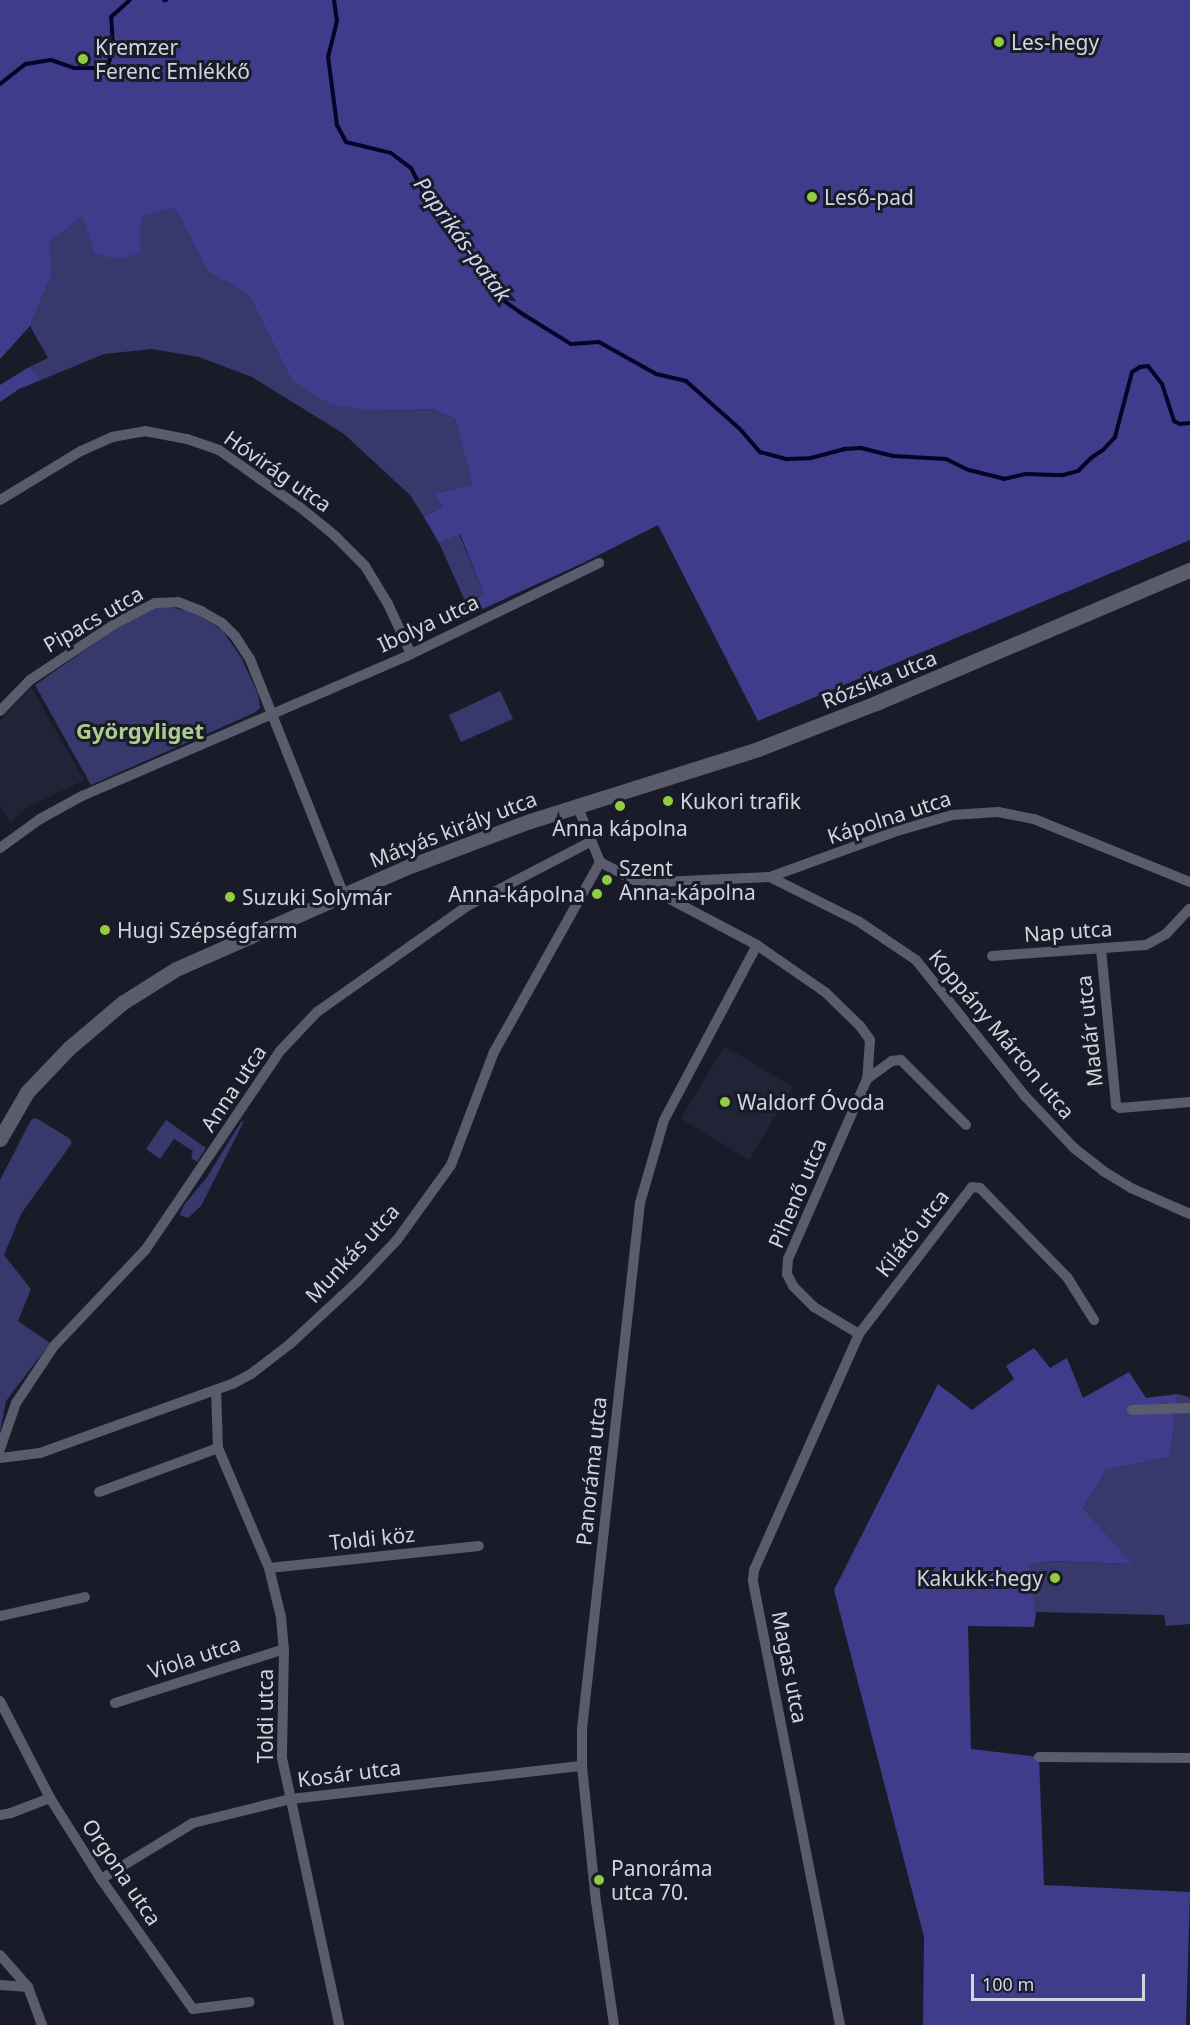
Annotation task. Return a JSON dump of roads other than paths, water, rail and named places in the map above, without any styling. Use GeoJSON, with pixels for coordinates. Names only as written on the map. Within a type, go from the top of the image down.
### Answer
{"type":"FeatureCollection","features":[{"type":"Feature","properties":{"kind":"main road","name":"Rózsika utca"},"geometry":{"type":"LineString","coordinates":[[577,805],[751,751],[821,725],[1190,570]]}},
{"type":"Feature","properties":{"kind":"main road","name":"Mátyás király utca"},"geometry":{"type":"LineString","coordinates":[[0,1139],[27,1092],[69,1048],[122,1004],[176,969],[449,850],[577,805]]}},
{"type":"Feature","properties":{"kind":"street","name":"Hóvirág utca"},"geometry":{"type":"LineString","coordinates":[[0,500],[81,451],[112,437],[145,431],[187,439],[219,450],[334,534],[365,566],[388,604],[411,654]]}},
{"type":"Feature","properties":{"kind":"street","name":"Ibolya utca"},"geometry":{"type":"LineString","coordinates":[[0,848],[60,807],[272,712],[411,654],[599,563]]}},
{"type":"Feature","properties":{"kind":"street","name":"Pipacs utca"},"geometry":{"type":"LineString","coordinates":[[0,711],[30,680],[116,623],[155,603],[171,602],[185,603],[201,611],[222,623],[235,636],[250,659],[272,712]]}},
{"type":"Feature","properties":{"kind":"street"},"geometry":{"type":"LineString","coordinates":[[272,712],[344,895]]}},
{"type":"Feature","properties":{"kind":"street"},"geometry":{"type":"LineString","coordinates":[[577,805],[600,862]]}},
{"type":"Feature","properties":{"kind":"street","name":"Kápolna utca"},"geometry":{"type":"LineString","coordinates":[[770,877],[897,831],[952,815],[998,812],[1034,819],[1190,882]]}},
{"type":"Feature","properties":{"kind":"street","name":"Anna utca"},"geometry":{"type":"LineString","coordinates":[[0,1449],[16,1403],[54,1346],[146,1250],[280,1051],[309,1020],[467,906],[555,858],[590,842]]}},
{"type":"Feature","properties":{"kind":"street","name":"Pihenő utca"},"geometry":{"type":"LineString","coordinates":[[600,862],[757,945],[825,992],[863,1030],[871,1046],[867,1079],[788,1259],[787,1274],[793,1286],[814,1307],[859,1334]]}},
{"type":"Feature","properties":{"kind":"street","name":"Munkás utca"},"geometry":{"type":"LineString","coordinates":[[0,1458],[40,1453],[216,1390],[251,1374],[290,1344],[357,1282],[397,1240],[451,1165],[494,1052],[600,862]]}},
{"type":"Feature","properties":{"kind":"street","name":"Koppány Márton utca"},"geometry":{"type":"LineString","coordinates":[[638,883],[770,877],[858,921],[916,960],[1024,1095],[1074,1148],[1103,1171],[1131,1188],[1190,1214]]}},
{"type":"Feature","properties":{"kind":"street","name":"Nap utca"},"geometry":{"type":"LineString","coordinates":[[992,956],[1146,945],[1166,934],[1190,908]]}},
{"type":"Feature","properties":{"kind":"street","name":"Panoráma utca"},"geometry":{"type":"LineString","coordinates":[[614,2025],[596,1902],[582,1766],[582,1729],[640,1203],[664,1120],[757,945]]}},
{"type":"Feature","properties":{"kind":"street","name":"Madár utca"},"geometry":{"type":"LineString","coordinates":[[1101,949],[1116,1105],[1120,1108],[1190,1102]]}},
{"type":"Feature","properties":{"kind":"street"},"geometry":{"type":"LineString","coordinates":[[867,1079],[892,1061],[901,1060],[966,1125]]}},
{"type":"Feature","properties":{"kind":"street","name":"Kilátó utca"},"geometry":{"type":"LineString","coordinates":[[859,1334],[972,1187],[980,1188],[1067,1277],[1094,1320]]}},
{"type":"Feature","properties":{"kind":"street","name":"Magas utca"},"geometry":{"type":"LineString","coordinates":[[840,2025],[753,1580],[754,1570],[859,1334]]}},
{"type":"Feature","properties":{"kind":"street","name":"Toldi utca"},"geometry":{"type":"LineString","coordinates":[[216,1390],[218,1448],[269,1568],[281,1617],[284,1649],[282,1758],[339,2025]]}},
{"type":"Feature","properties":{"kind":"street"},"geometry":{"type":"LineString","coordinates":[[1132,1410],[1190,1408]]}},
{"type":"Feature","properties":{"kind":"street"},"geometry":{"type":"LineString","coordinates":[[99,1492],[218,1448]]}},
{"type":"Feature","properties":{"kind":"street","name":"Toldi köz"},"geometry":{"type":"LineString","coordinates":[[269,1568],[479,1546]]}},
{"type":"Feature","properties":{"kind":"street"},"geometry":{"type":"LineString","coordinates":[[0,1616],[85,1597]]}},
{"type":"Feature","properties":{"kind":"street","name":"Viola utca"},"geometry":{"type":"LineString","coordinates":[[115,1703],[284,1649]]}},
{"type":"Feature","properties":{"kind":"street","name":"Orgona utca"},"geometry":{"type":"LineString","coordinates":[[0,1701],[50,1798],[101,1879],[193,2009],[250,2002]]}},
{"type":"Feature","properties":{"kind":"street"},"geometry":{"type":"LineString","coordinates":[[1039,1757],[1190,1758]]}},
{"type":"Feature","properties":{"kind":"street","name":"Kosár utca"},"geometry":{"type":"LineString","coordinates":[[101,1879],[193,1823],[291,1799],[582,1766]]}},
{"type":"Feature","properties":{"kind":"street"},"geometry":{"type":"LineString","coordinates":[[0,1815],[50,1798]]}},
{"type":"Feature","properties":{"kind":"street"},"geometry":{"type":"LineString","coordinates":[[0,1955],[28,1987],[42,2025]]}},
{"type":"Feature","properties":{"kind":"street"},"geometry":{"type":"LineString","coordinates":[[0,1985],[28,1987]]}},
{"type":"Feature","properties":{"kind":"waterway","name":"Paprikás-patak"},"geometry":{"type":"LineString","coordinates":[[0,84],[26,64],[51,60],[74,68],[107,68],[113,50],[111,17],[130,0]]}},
{"type":"Feature","properties":{"kind":"waterway","name":"Paprikás-patak"},"geometry":{"type":"LineString","coordinates":[[334,0],[337,21],[328,56],[337,125],[346,142],[391,153],[411,168],[423,192],[443,214],[471,257],[490,274],[503,300],[571,344],[599,342],[656,374],[686,381],[739,428],[760,452],[787,459],[811,458],[844,449],[861,448],[893,456],[946,459],[969,470],[1004,479],[1025,474],[1063,475],[1078,471],[1115,437],[1132,372],[1140,367],[1148,366],[1162,384],[1174,421],[1180,424],[1190,423]]}},
{"type":"Feature","properties":{"kind":"place","name":"Les-hegy"},"geometry":{"type":"Point","coordinates":[999,42]}},
{"type":"Feature","properties":{"kind":"place","name":"Kremzer Ferenc Emlékkő"},"geometry":{"type":"Point","coordinates":[83,59]}},
{"type":"Feature","properties":{"kind":"place","name":"Leső-pad"},"geometry":{"type":"Point","coordinates":[812,197]}},
{"type":"Feature","properties":{"kind":"place","name":"Kukori trafik"},"geometry":{"type":"Point","coordinates":[668,801]}},
{"type":"Feature","properties":{"kind":"place","name":"Anna kápolna"},"geometry":{"type":"Point","coordinates":[620,806]}},
{"type":"Feature","properties":{"kind":"place","name":"Szent Anna-kápolna"},"geometry":{"type":"Point","coordinates":[607,880]}},
{"type":"Feature","properties":{"kind":"place","name":"Anna-kápolna"},"geometry":{"type":"Point","coordinates":[597,894]}},
{"type":"Feature","properties":{"kind":"place","name":"Suzuki Solymár"},"geometry":{"type":"Point","coordinates":[230,897]}},
{"type":"Feature","properties":{"kind":"place","name":"Hugi Szépségfarm"},"geometry":{"type":"Point","coordinates":[105,930]}},
{"type":"Feature","properties":{"kind":"place","name":"Waldorf Óvoda"},"geometry":{"type":"Point","coordinates":[725,1102]}},
{"type":"Feature","properties":{"kind":"place","name":"Kakukk-hegy"},"geometry":{"type":"Point","coordinates":[1055,1578]}},
{"type":"Feature","properties":{"kind":"place","name":"Panoráma utca 70."},"geometry":{"type":"Point","coordinates":[599,1880]}},
{"type":"Feature","properties":{"kind":"district","name":"Györgyliget"},"geometry":{"type":"Point","coordinates":[140,731]}}]}
